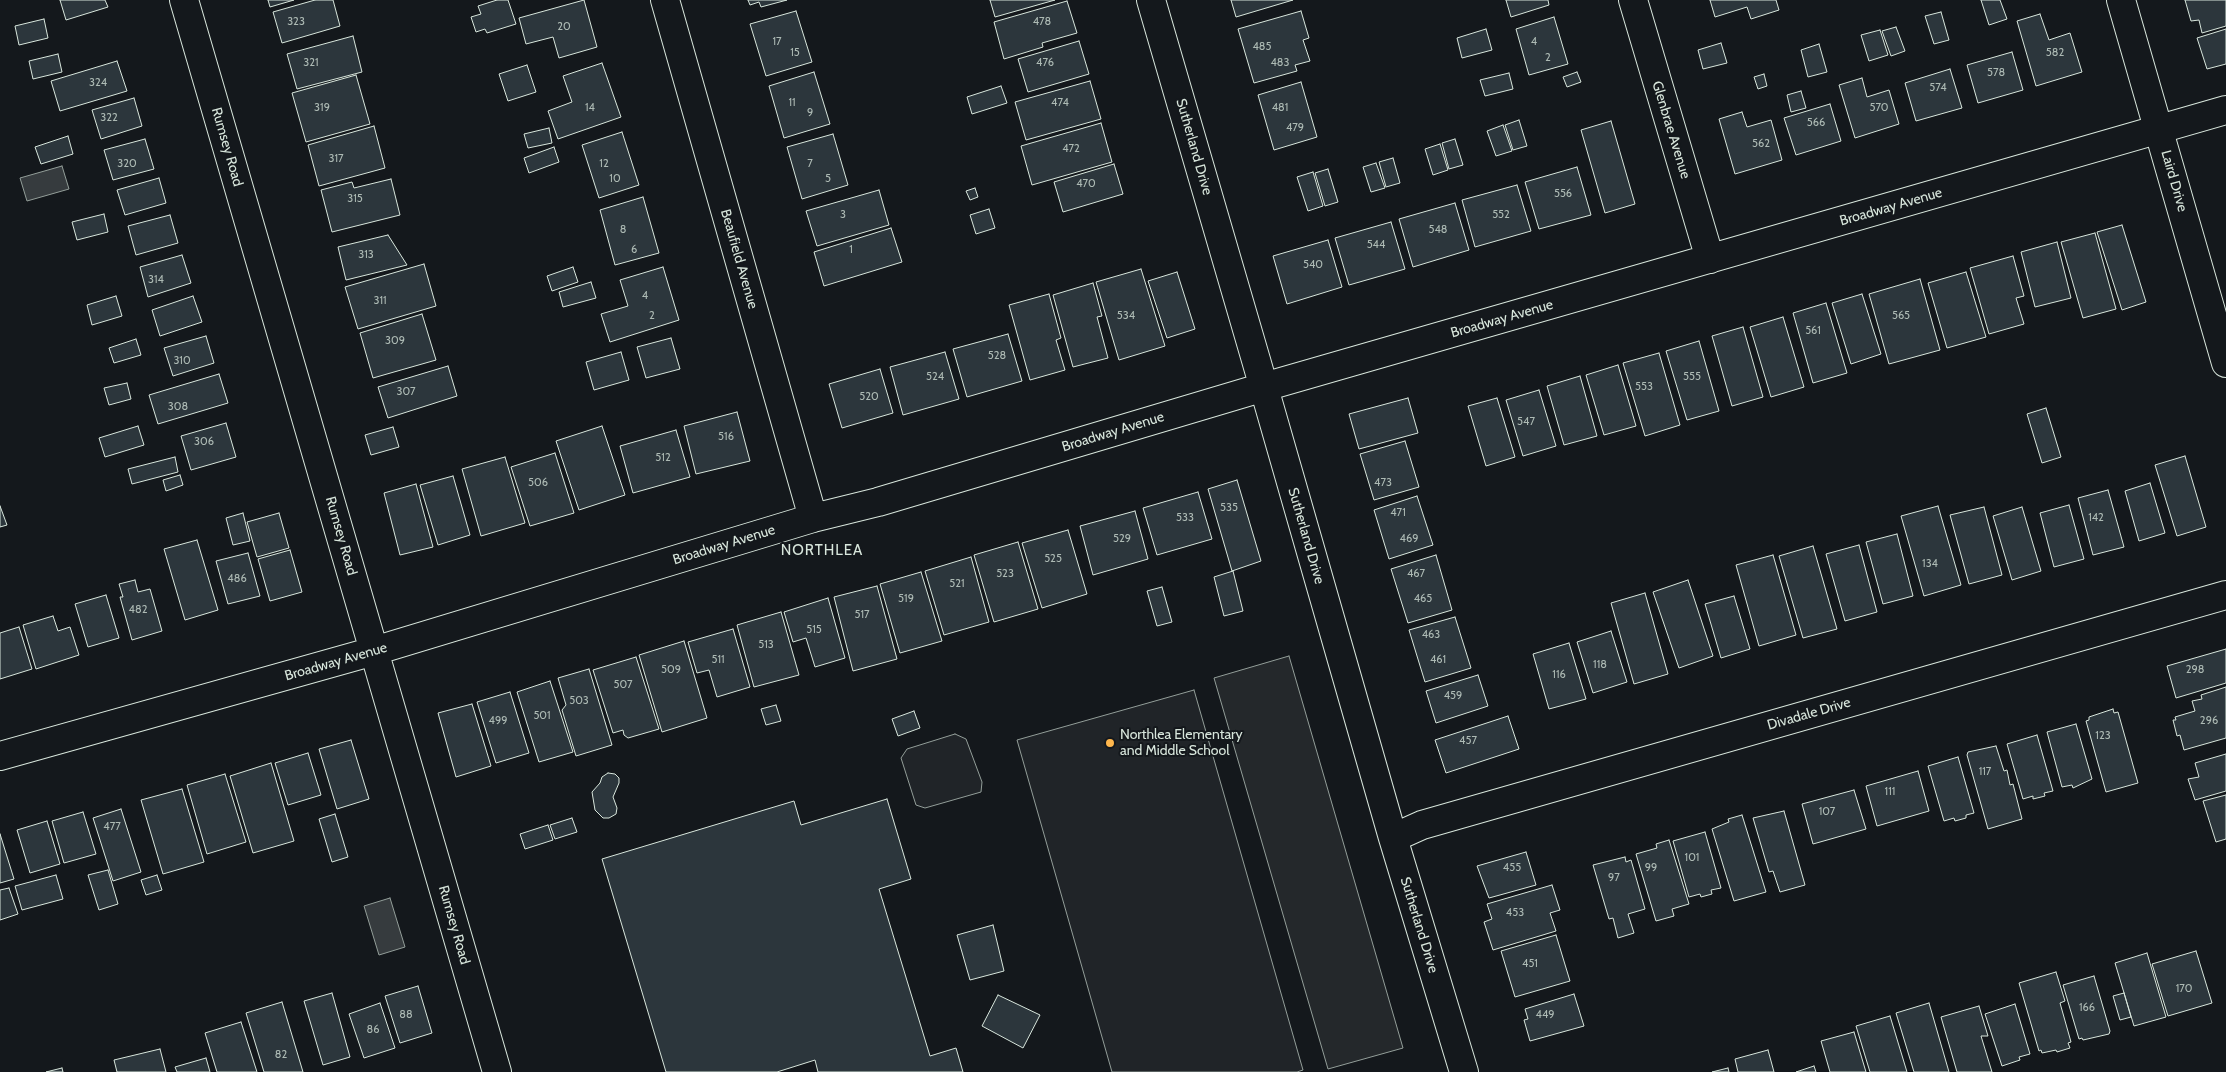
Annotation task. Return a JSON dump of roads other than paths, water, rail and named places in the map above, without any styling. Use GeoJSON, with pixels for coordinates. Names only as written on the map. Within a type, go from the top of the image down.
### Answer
{"type":"FeatureCollection","features":[{"type":"Feature","properties":{"kind":"street","name":"Rumsey Road"},"geometry":{"type":"LineString","coordinates":[[184,0],[498,1072]]}},
{"type":"Feature","properties":{"kind":"street","name":"Beaufield Avenue"},"geometry":{"type":"LineString","coordinates":[[665,0],[813,518]]}},
{"type":"Feature","properties":{"kind":"street","name":"Sutherland Drive"},"geometry":{"type":"LineString","coordinates":[[1151,0],[1393,838],[1464,1072]]}},
{"type":"Feature","properties":{"kind":"street","name":"Glenbrae Avenue"},"geometry":{"type":"LineString","coordinates":[[1633,0],[1710,259]]}},
{"type":"Feature","properties":{"kind":"street","name":"Laird Drive"},"geometry":{"type":"LineString","coordinates":[[2121,0],[2226,363]]}},
{"type":"Feature","properties":{"kind":"street","name":"Broadway Avenue"},"geometry":{"type":"LineString","coordinates":[[0,756],[374,651],[813,518],[878,502],[1264,387],[2226,110]]}},
{"type":"Feature","properties":{"kind":"street","name":"Divadale Drive"},"geometry":{"type":"LineString","coordinates":[[1393,838],[1422,825],[2226,595]]}},
{"type":"Feature","properties":{"kind":"place","name":"Northlea Elementary and Middle School"},"geometry":{"type":"Point","coordinates":[1110,743]}},
{"type":"Feature","properties":{"kind":"district","name":"NORTHLEA"},"geometry":{"type":"Point","coordinates":[822,551]}}]}
